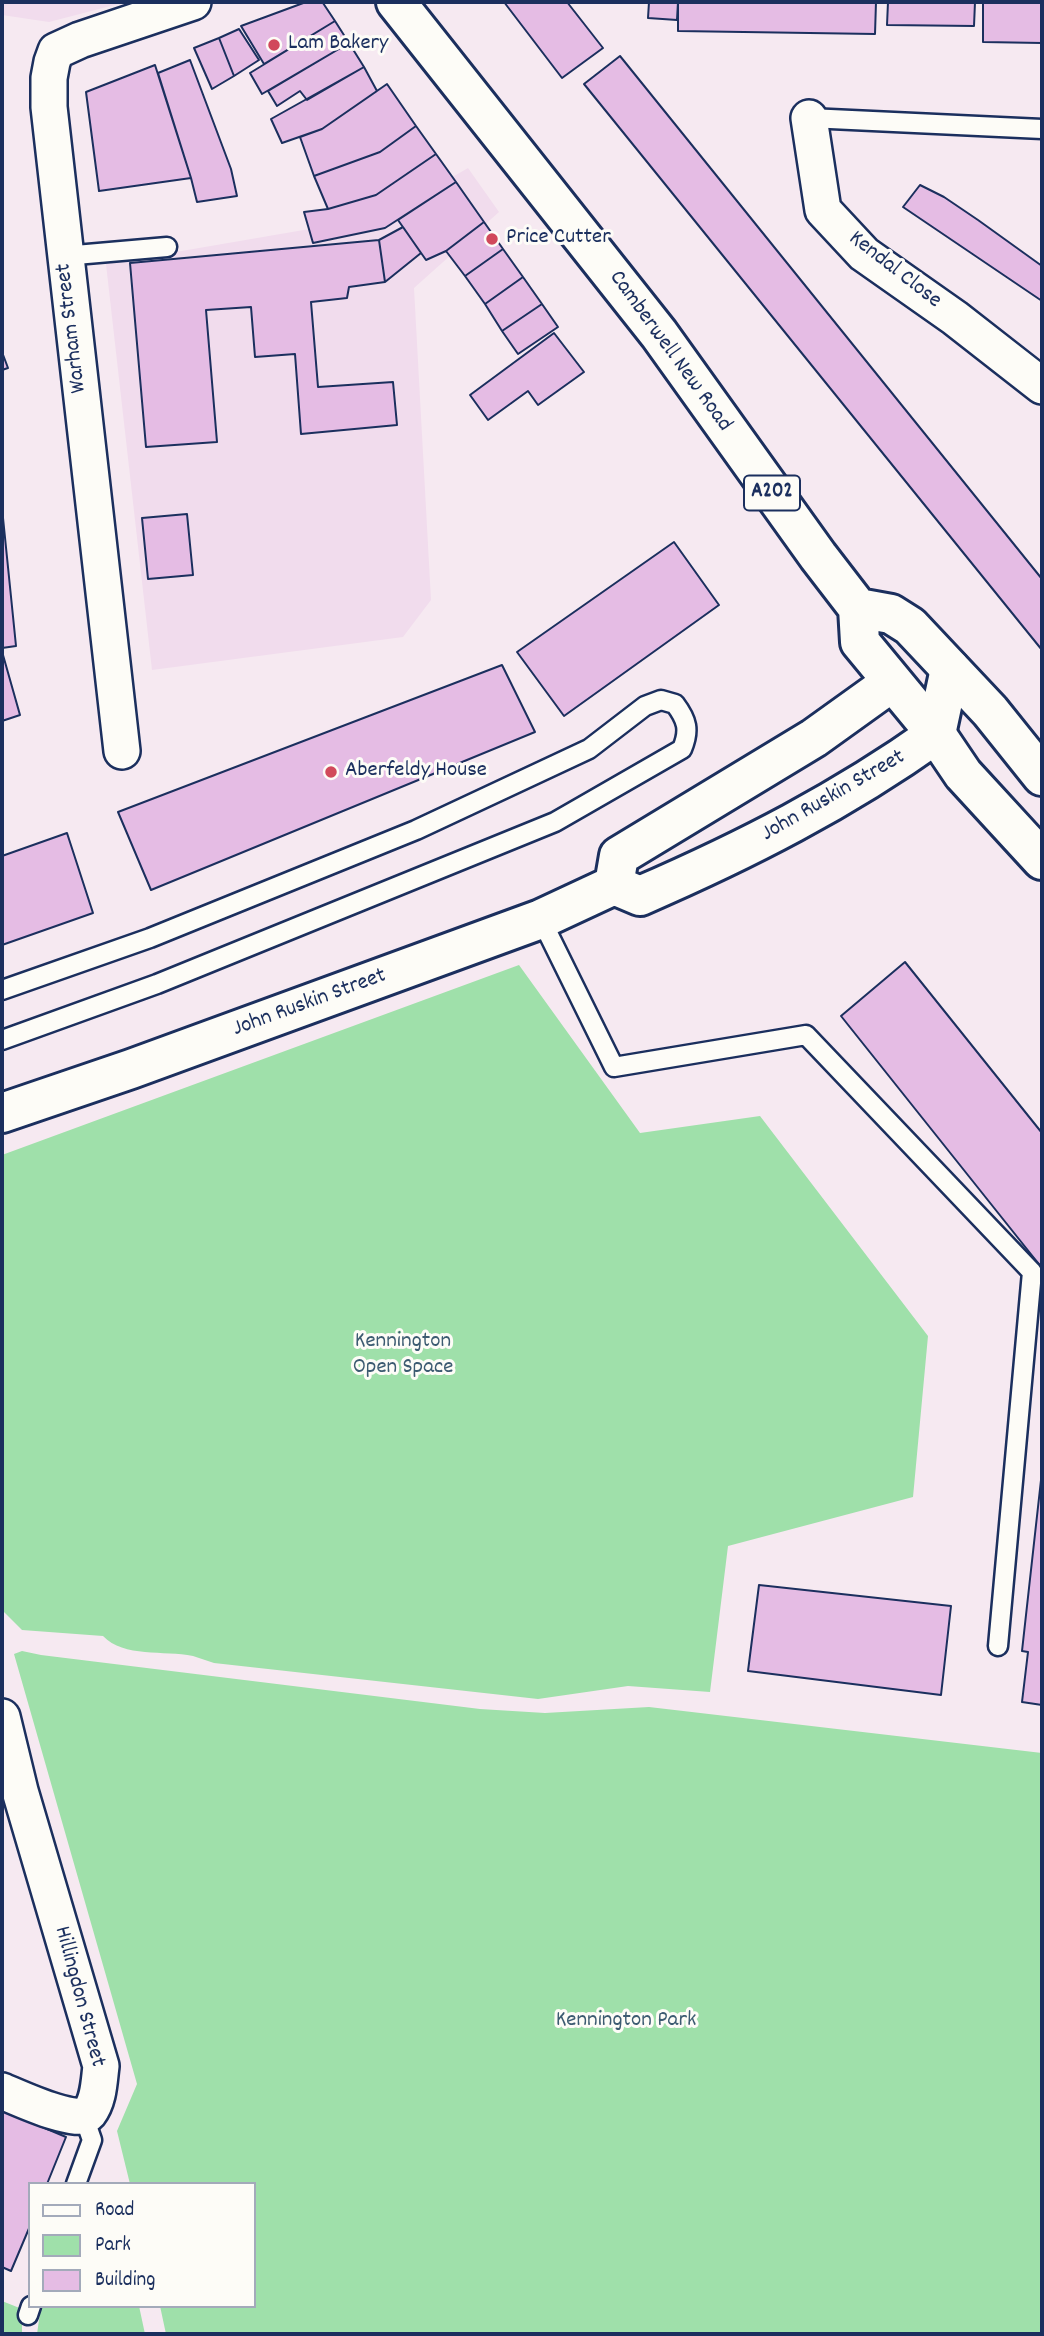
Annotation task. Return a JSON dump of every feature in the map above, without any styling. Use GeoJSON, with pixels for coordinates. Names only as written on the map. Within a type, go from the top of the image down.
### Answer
{"type":"FeatureCollection","features":[{"type":"Feature","properties":{"kind":"main road","name":"Camberwell New Road"},"geometry":{"type":"LineString","coordinates":[[396,2],[659,334],[741,451],[858,608]]}},
{"type":"Feature","properties":{"kind":"main road"},"geometry":{"type":"LineString","coordinates":[[1042,776],[990,711],[911,626],[891,614],[858,608],[860,642],[936,734],[963,774],[1042,860]]}},
{"type":"Feature","properties":{"kind":"main road"},"geometry":{"type":"LineString","coordinates":[[936,734],[950,669]]}},
{"type":"Feature","properties":{"kind":"main road"},"geometry":{"type":"LineString","coordinates":[[614,885],[619,856],[814,738],[892,682]]}},
{"type":"Feature","properties":{"kind":"main road","name":"John Ruskin Street"},"geometry":{"type":"LineString","coordinates":[[2,1113],[131,1069],[541,919],[614,885],[640,896],[775,833],[882,773],[936,734]]}},
{"type":"Feature","properties":{"kind":"street","name":"Warham Street"},"geometry":{"type":"LineString","coordinates":[[122,751],[64,256],[49,107],[49,78],[56,51],[80,40],[193,2]]}},
{"type":"Feature","properties":{"kind":"street","name":"Kendal Close"},"geometry":{"type":"LineString","coordinates":[[809,118],[824,210],[864,254],[955,318],[1042,386]]}},
{"type":"Feature","properties":{"kind":"street","name":"Hillingdon Street"},"geometry":{"type":"LineString","coordinates":[[2,1717],[11,1800],[101,2066],[96,2097],[84,2117]]}},
{"type":"Feature","properties":{"kind":"street"},"geometry":{"type":"LineString","coordinates":[[2,2091],[69,2117],[84,2117]]}},
{"type":"Feature","properties":{"kind":"lane"},"geometry":{"type":"LineString","coordinates":[[809,118],[1042,129]]}},
{"type":"Feature","properties":{"kind":"lane"},"geometry":{"type":"LineString","coordinates":[[64,256],[167,247]]}},
{"type":"Feature","properties":{"kind":"lane"},"geometry":{"type":"LineString","coordinates":[[2,990],[150,937],[416,830],[589,749],[645,706],[661,700],[675,704],[686,719],[689,734],[682,749],[555,822],[157,984],[2,1040]]}},
{"type":"Feature","properties":{"kind":"lane"},"geometry":{"type":"LineString","coordinates":[[541,919],[614,1067],[806,1035],[1032,1272],[998,1646]]}},
{"type":"Feature","properties":{"kind":"lane"},"geometry":{"type":"LineString","coordinates":[[77,2182],[92,2140],[84,2117]]}},
{"type":"Feature","properties":{"kind":"shaded area"},"geometry":{"type":"Polygon","coordinates":[[[2,2],[126,2],[49,22],[2,15],[2,2]]]}},
{"type":"Feature","properties":{"kind":"shaded area"},"geometry":{"type":"Polygon","coordinates":[[[468,168],[499,212],[414,288],[431,600],[403,637],[152,670],[106,264],[385,216],[468,168]]]}},
{"type":"Feature","properties":{"kind":"green space","name":"Kennington Open Space"},"geometry":{"type":"Polygon","coordinates":[[[519,965],[640,1133],[760,1116],[928,1336],[913,1497],[728,1546],[710,1692],[628,1686],[538,1699],[214,1663],[182,1654],[122,1648],[103,1636],[22,1630],[2,1610],[2,1155],[519,965]]]}},
{"type":"Feature","properties":{"kind":"green space","name":"Kennington Park"},"geometry":{"type":"Polygon","coordinates":[[[22,1651],[480,1709],[545,1713],[649,1707],[1042,1753],[1042,2334],[166,2334],[160,2308],[256,2308],[256,2182],[130,2182],[117,2131],[137,2084],[14,1654],[22,1651]]]}},
{"type":"Feature","properties":{"kind":"green space"},"geometry":{"type":"Polygon","coordinates":[[[2,2301],[22,2309],[22,2334],[2,2334],[2,2301]]]}},
{"type":"Feature","properties":{"kind":"green space"},"geometry":{"type":"Polygon","coordinates":[[[41,2308],[139,2308],[145,2334],[37,2334],[41,2308]]]}},
{"type":"Feature","properties":{"kind":"building","name":"Lam Bakery"},"geometry":{"type":"Polygon","coordinates":[[[306,2],[323,3],[335,21],[264,64],[241,26],[306,2]]]}},
{"type":"Feature","properties":{"kind":"building"},"geometry":{"type":"Polygon","coordinates":[[[504,2],[567,2],[603,48],[562,78],[504,2]]]}},
{"type":"Feature","properties":{"kind":"building"},"geometry":{"type":"Polygon","coordinates":[[[649,2],[678,2],[677,20],[648,18],[649,2]]]}},
{"type":"Feature","properties":{"kind":"building"},"geometry":{"type":"Polygon","coordinates":[[[678,2],[876,2],[875,34],[678,31],[678,2]]]}},
{"type":"Feature","properties":{"kind":"building"},"geometry":{"type":"Polygon","coordinates":[[[888,2],[975,2],[974,26],[887,25],[888,2]]]}},
{"type":"Feature","properties":{"kind":"building"},"geometry":{"type":"Polygon","coordinates":[[[983,2],[1042,2],[1042,43],[983,42],[983,2]]]}},
{"type":"Feature","properties":{"kind":"building"},"geometry":{"type":"Polygon","coordinates":[[[335,21],[349,43],[262,94],[250,73],[335,21]]]}},
{"type":"Feature","properties":{"kind":"building"},"geometry":{"type":"Polygon","coordinates":[[[239,29],[259,60],[234,76],[219,38],[239,29]]]}},
{"type":"Feature","properties":{"kind":"building"},"geometry":{"type":"Polygon","coordinates":[[[219,38],[234,76],[212,89],[194,48],[219,38]]]}},
{"type":"Feature","properties":{"kind":"building"},"geometry":{"type":"Polygon","coordinates":[[[349,43],[364,67],[307,100],[300,91],[277,106],[268,91],[349,43]]]}},
{"type":"Feature","properties":{"kind":"building"},"geometry":{"type":"Polygon","coordinates":[[[620,56],[1042,579],[1042,650],[584,84],[620,56]]]}},
{"type":"Feature","properties":{"kind":"building"},"geometry":{"type":"Polygon","coordinates":[[[190,60],[231,169],[237,196],[197,202],[158,73],[190,60]]]}},
{"type":"Feature","properties":{"kind":"building"},"geometry":{"type":"Polygon","coordinates":[[[155,65],[191,178],[99,191],[86,92],[155,65]]]}},
{"type":"Feature","properties":{"kind":"building"},"geometry":{"type":"Polygon","coordinates":[[[364,67],[377,91],[322,129],[282,143],[271,119],[364,67]]]}},
{"type":"Feature","properties":{"kind":"building"},"geometry":{"type":"Polygon","coordinates":[[[387,84],[416,126],[380,152],[314,176],[300,137],[322,129],[387,84]]]}},
{"type":"Feature","properties":{"kind":"building"},"geometry":{"type":"Polygon","coordinates":[[[416,126],[436,154],[376,195],[328,209],[314,176],[380,152],[416,126]]]}},
{"type":"Feature","properties":{"kind":"building"},"geometry":{"type":"Polygon","coordinates":[[[436,154],[456,182],[385,228],[313,243],[304,212],[328,209],[376,195],[436,154]]]}},
{"type":"Feature","properties":{"kind":"building"},"geometry":{"type":"Polygon","coordinates":[[[456,182],[484,222],[446,251],[426,260],[398,220],[456,182]]]}},
{"type":"Feature","properties":{"kind":"building"},"geometry":{"type":"Polygon","coordinates":[[[920,185],[944,197],[1042,266],[1042,301],[903,207],[920,185]]]}},
{"type":"Feature","properties":{"kind":"building"},"geometry":{"type":"Polygon","coordinates":[[[484,222],[503,249],[465,276],[446,251],[484,222]]]}},
{"type":"Feature","properties":{"kind":"building"},"geometry":{"type":"Polygon","coordinates":[[[403,227],[421,253],[385,282],[379,240],[403,227]]]}},
{"type":"Feature","properties":{"kind":"building"},"geometry":{"type":"Polygon","coordinates":[[[379,240],[385,282],[349,287],[347,298],[311,302],[318,387],[393,382],[397,425],[301,434],[295,354],[255,357],[251,307],[206,310],[217,442],[146,447],[130,263],[379,240]]]}},
{"type":"Feature","properties":{"kind":"building"},"geometry":{"type":"Polygon","coordinates":[[[503,249],[523,277],[485,304],[465,276],[503,249]]]}},
{"type":"Feature","properties":{"kind":"building"},"geometry":{"type":"Polygon","coordinates":[[[523,277],[542,304],[502,331],[485,304],[523,277]]]}},
{"type":"Feature","properties":{"kind":"building"},"geometry":{"type":"Polygon","coordinates":[[[542,304],[558,327],[518,354],[502,331],[542,304]]]}},
{"type":"Feature","properties":{"kind":"building"},"geometry":{"type":"Polygon","coordinates":[[[554,333],[584,372],[538,405],[528,391],[488,420],[470,395],[554,333]]]}},
{"type":"Feature","properties":{"kind":"building"},"geometry":{"type":"Polygon","coordinates":[[[2,352],[8,368],[2,370],[2,352]]]}},
{"type":"Feature","properties":{"kind":"building"},"geometry":{"type":"Polygon","coordinates":[[[2,508],[16,646],[2,648],[2,508]]]}},
{"type":"Feature","properties":{"kind":"building"},"geometry":{"type":"Polygon","coordinates":[[[187,514],[193,575],[148,579],[142,518],[187,514]]]}},
{"type":"Feature","properties":{"kind":"building"},"geometry":{"type":"Polygon","coordinates":[[[674,542],[719,605],[564,716],[517,652],[674,542]]]}},
{"type":"Feature","properties":{"kind":"building"},"geometry":{"type":"Polygon","coordinates":[[[2,656],[20,715],[2,721],[2,656]]]}},
{"type":"Feature","properties":{"kind":"building","name":"Aberfeldy House"},"geometry":{"type":"Polygon","coordinates":[[[502,665],[535,732],[151,890],[118,812],[502,665]]]}},
{"type":"Feature","properties":{"kind":"building"},"geometry":{"type":"Polygon","coordinates":[[[67,833],[93,913],[2,945],[2,856],[67,833]]]}},
{"type":"Feature","properties":{"kind":"building"},"geometry":{"type":"Polygon","coordinates":[[[905,962],[1042,1133],[1042,1268],[841,1016],[905,962]]]}},
{"type":"Feature","properties":{"kind":"building"},"geometry":{"type":"Polygon","coordinates":[[[1042,1471],[1042,1705],[1022,1702],[1028,1652],[1022,1651],[1042,1471]]]}},
{"type":"Feature","properties":{"kind":"building"},"geometry":{"type":"Polygon","coordinates":[[[759,1585],[951,1606],[941,1695],[748,1671],[759,1585]]]}},
{"type":"Feature","properties":{"kind":"building"},"geometry":{"type":"Polygon","coordinates":[[[2,2110],[66,2137],[48,2182],[28,2182],[28,2231],[11,2271],[2,2267],[2,2110]]]}},
{"type":"Feature","properties":{"kind":"place","name":"Lam Bakery"},"geometry":{"type":"Point","coordinates":[274,45]}},
{"type":"Feature","properties":{"kind":"place","name":"Price Cutter"},"geometry":{"type":"Point","coordinates":[492,239]}},
{"type":"Feature","properties":{"kind":"place","name":"Aberfeldy House"},"geometry":{"type":"Point","coordinates":[331,772]}}]}
